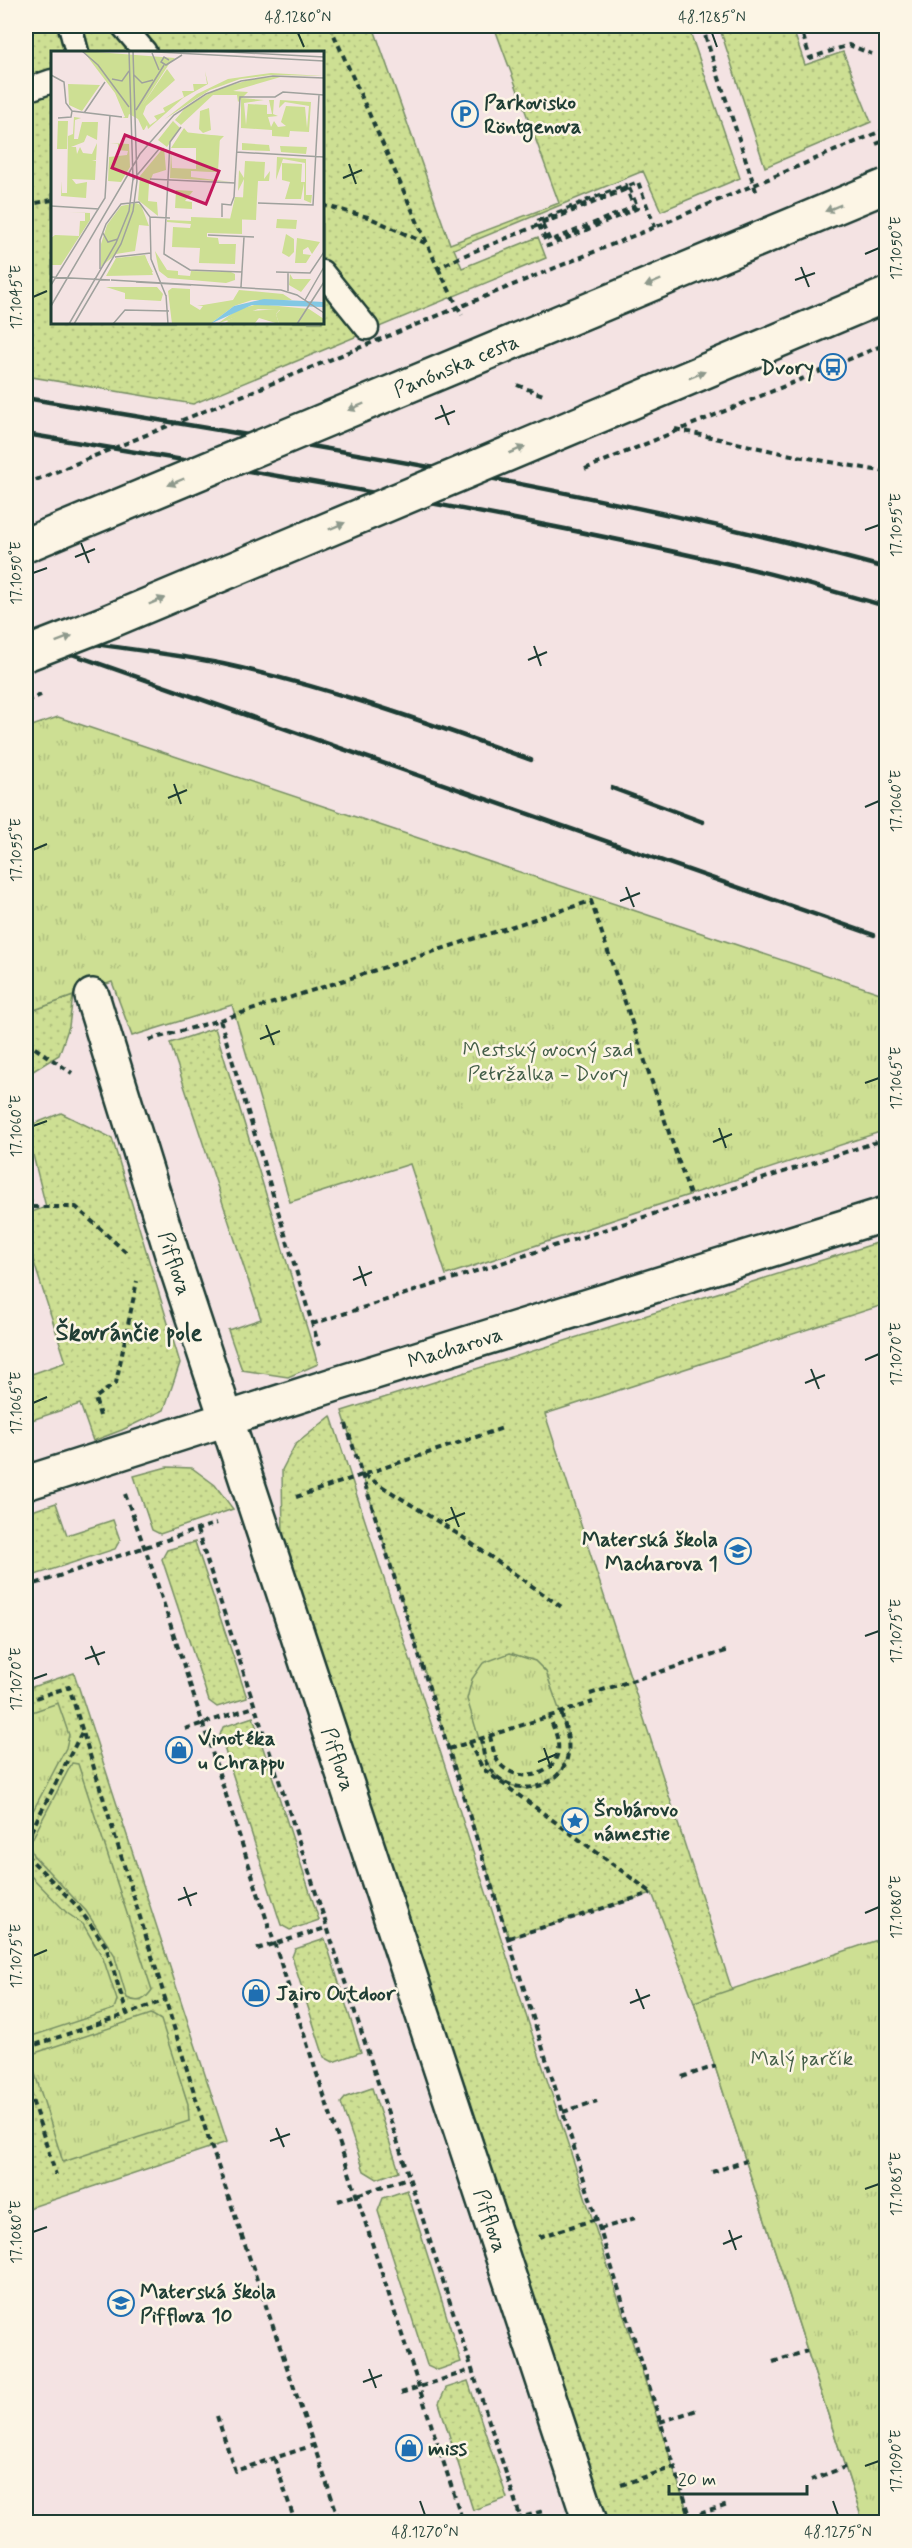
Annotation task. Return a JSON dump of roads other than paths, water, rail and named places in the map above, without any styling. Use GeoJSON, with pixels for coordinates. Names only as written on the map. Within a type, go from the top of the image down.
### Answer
{"type":"FeatureCollection","features":[{"type":"Feature","properties":{"kind":"street","name":"Panónska cesta"},"geometry":{"type":"LineString","coordinates":[[26,545],[886,186]]}},
{"type":"Feature","properties":{"kind":"street"},"geometry":{"type":"LineString","coordinates":[[26,654],[886,296]]}},
{"type":"Feature","properties":{"kind":"street","name":"Pifflova"},"geometry":{"type":"LineString","coordinates":[[92,996],[172,1254],[586,2510]]}},
{"type":"Feature","properties":{"kind":"street","name":"Macharova"},"geometry":{"type":"LineString","coordinates":[[26,1483],[333,1385],[886,1214]]}},
{"type":"Feature","properties":{"kind":"lane"},"geometry":{"type":"LineString","coordinates":[[70,26],[77,51]]}},
{"type":"Feature","properties":{"kind":"lane"},"geometry":{"type":"LineString","coordinates":[[123,26],[144,51]]}},
{"type":"Feature","properties":{"kind":"lane"},"geometry":{"type":"LineString","coordinates":[[26,90],[51,81]]}},
{"type":"Feature","properties":{"kind":"lane"},"geometry":{"type":"LineString","coordinates":[[324,274],[367,328]]}},
{"type":"Feature","properties":{"kind":"railway"},"geometry":{"type":"LineString","coordinates":[[26,398],[350,453],[566,493],[780,541],[886,568]]}},
{"type":"Feature","properties":{"kind":"railway"},"geometry":{"type":"LineString","coordinates":[[26,434],[294,479],[561,528],[757,570],[886,606]]}},
{"type":"Feature","properties":{"kind":"railway"},"geometry":{"type":"LineString","coordinates":[[26,630],[74,641],[198,659],[262,673],[378,707],[531,760]]}},
{"type":"Feature","properties":{"kind":"railway"},"geometry":{"type":"LineString","coordinates":[[26,638],[874,935]]}},
{"type":"Feature","properties":{"kind":"railway"},"geometry":{"type":"LineString","coordinates":[[612,788],[703,822]]}},
{"type":"Feature","properties":{"kind":"place","name":"Parkovisko Röntgenova"},"geometry":{"type":"Point","coordinates":[465,114]}},
{"type":"Feature","properties":{"kind":"place","name":"Dvory"},"geometry":{"type":"Point","coordinates":[833,367]}},
{"type":"Feature","properties":{"kind":"place","name":"Materská škola Macharova 1"},"geometry":{"type":"Point","coordinates":[738,1551]}},
{"type":"Feature","properties":{"kind":"place","name":"Vinotéka u Chrappu"},"geometry":{"type":"Point","coordinates":[179,1750]}},
{"type":"Feature","properties":{"kind":"place","name":"Šrobárovo námestie"},"geometry":{"type":"Point","coordinates":[575,1821]}},
{"type":"Feature","properties":{"kind":"place","name":"Jairo Outdoor"},"geometry":{"type":"Point","coordinates":[256,1993]}},
{"type":"Feature","properties":{"kind":"place","name":"Materská škola Pifflova 10"},"geometry":{"type":"Point","coordinates":[121,2303]}},
{"type":"Feature","properties":{"kind":"place","name":"miss"},"geometry":{"type":"Point","coordinates":[409,2448]}},
{"type":"Feature","properties":{"kind":"district","name":"Škovránčie pole"},"geometry":{"type":"Point","coordinates":[129,1332]}},
{"type":"Feature","properties":{"kind":"park label","name":"Mestský ovocný sad Petržalka - Dvory"},"geometry":{"type":"Point","coordinates":[548,1061]}},
{"type":"Feature","properties":{"kind":"park label","name":"Malý parčík"},"geometry":{"type":"Point","coordinates":[802,2058]}}]}
